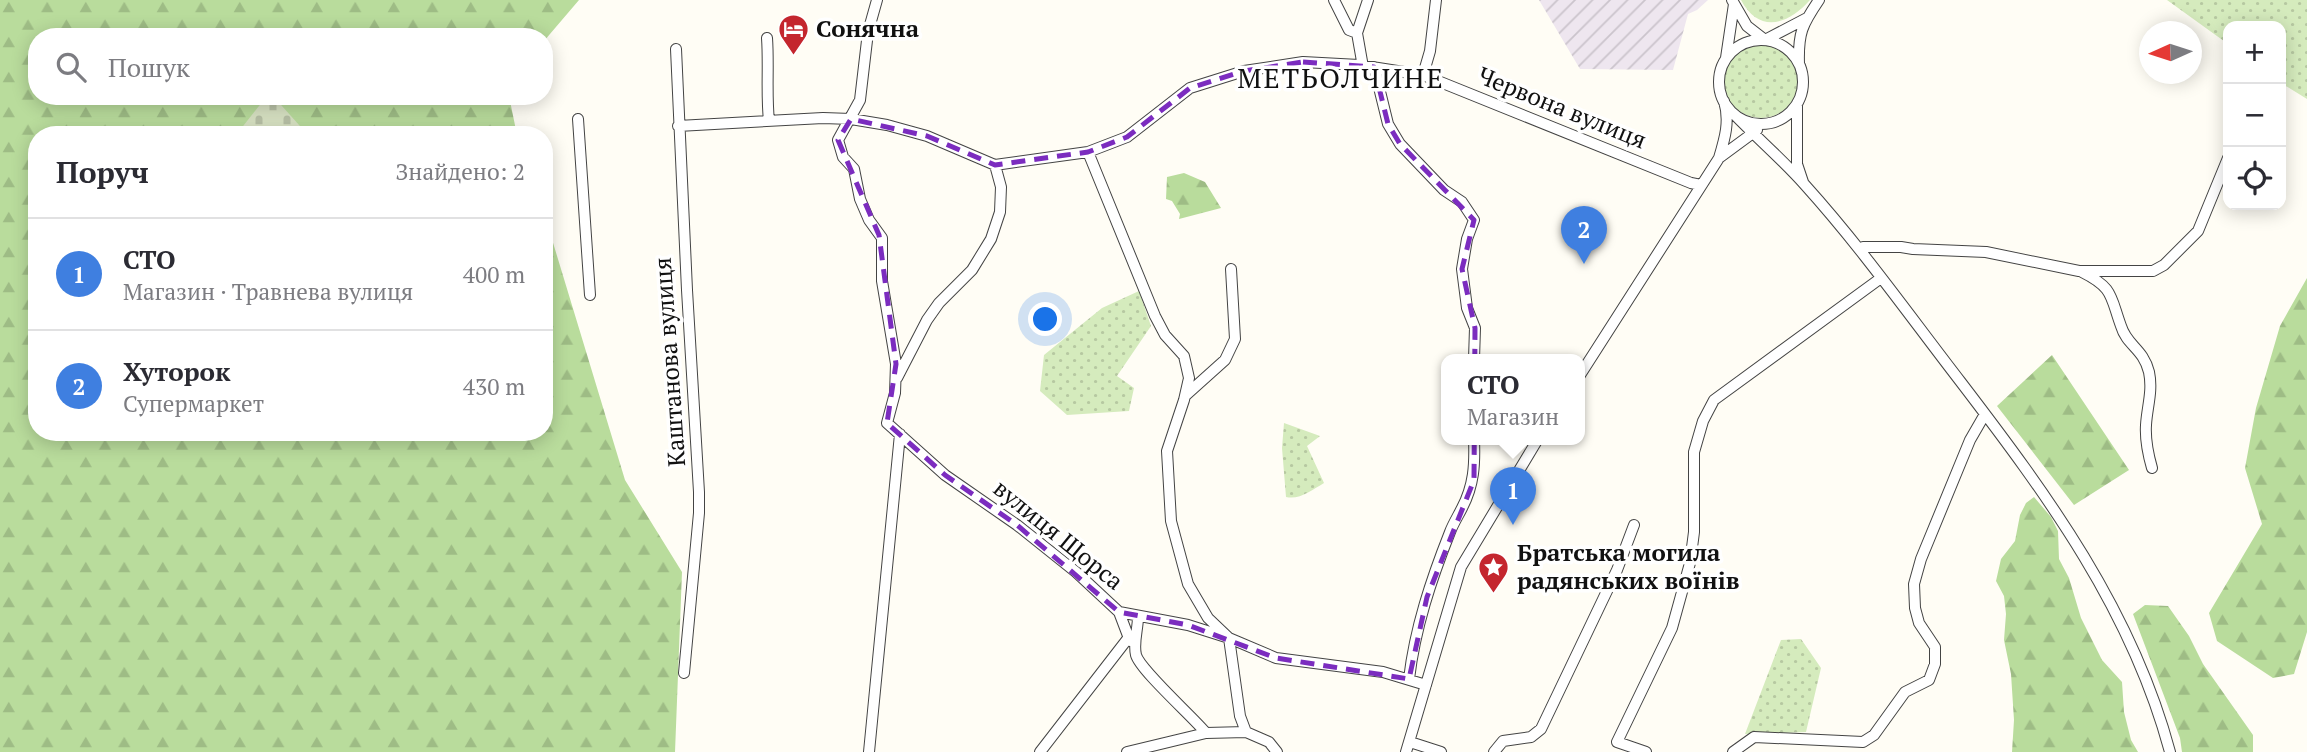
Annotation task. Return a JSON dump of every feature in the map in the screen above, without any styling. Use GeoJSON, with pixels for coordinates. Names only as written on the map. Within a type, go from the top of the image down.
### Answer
{"type":"FeatureCollection","features":[{"type":"Feature","properties":{"kind":"street"},"geometry":{"type":"LineString","coordinates":[[851,119],[860,100],[868,32],[877,0]]}},
{"type":"Feature","properties":{"kind":"street"},"geometry":{"type":"LineString","coordinates":[[1334,0],[1349,30],[1357,33]]}},
{"type":"Feature","properties":{"kind":"street"},"geometry":{"type":"LineString","coordinates":[[1368,0],[1357,33],[1388,124],[1400,144],[1444,190],[1462,202],[1474,220],[1467,239],[1462,269],[1467,308],[1475,328],[1474,354]]}},
{"type":"Feature","properties":{"kind":"street"},"geometry":{"type":"LineString","coordinates":[[1423,75],[1430,51],[1436,0]]}},
{"type":"Feature","properties":{"kind":"street"},"geometry":{"type":"LineString","coordinates":[[1804,184],[1797,163],[1797,104],[1802,91],[1803,76],[1799,64],[1798,40],[1807,18],[1819,0]]}},
{"type":"Feature","properties":{"kind":"street"},"geometry":{"type":"LineString","coordinates":[[1733,2],[1747,26],[1765,40],[1784,46],[1799,64]]}},
{"type":"Feature","properties":{"kind":"street"},"geometry":{"type":"LineString","coordinates":[[1585,367],[1719,158],[1727,128],[1727,112],[1719,87],[1726,58],[1733,2]]}},
{"type":"Feature","properties":{"kind":"street"},"geometry":{"type":"LineString","coordinates":[[1726,58],[1741,45],[1765,40],[1807,18]]}},
{"type":"Feature","properties":{"kind":"street"},"geometry":{"type":"LineString","coordinates":[[766,38],[769,121]]}},
{"type":"Feature","properties":{"kind":"street","name":"Каштанова вулиця"},"geometry":{"type":"LineString","coordinates":[[676,49],[699,492],[684,673]]}},
{"type":"Feature","properties":{"kind":"street","name":"Червона вулиця"},"geometry":{"type":"LineString","coordinates":[[995,165],[1088,152],[1127,137],[1190,88],[1244,71],[1303,62],[1423,75],[1701,185]]}},
{"type":"Feature","properties":{"kind":"street"},"geometry":{"type":"LineString","coordinates":[[1724,101],[1804,184],[1881,278],[2065,523],[2109,599],[2135,654],[2170,752]]}},
{"type":"Feature","properties":{"kind":"street"},"geometry":{"type":"LineString","coordinates":[[1719,158],[1752,133],[1787,115],[1797,104]]}},
{"type":"Feature","properties":{"kind":"street"},"geometry":{"type":"LineString","coordinates":[[1734,114],[1750,123],[1768,123]]}},
{"type":"Feature","properties":{"kind":"street"},"geometry":{"type":"LineString","coordinates":[[678,126],[823,118],[851,119],[927,136],[995,165]]}},
{"type":"Feature","properties":{"kind":"street"},"geometry":{"type":"LineString","coordinates":[[578,119],[590,295]]}},
{"type":"Feature","properties":{"kind":"street","name":"вулиця Щорса"},"geometry":{"type":"LineString","coordinates":[[851,119],[838,140],[843,157],[854,169],[860,199],[869,220],[882,238],[881,281],[896,364],[887,423],[945,475],[1000,512],[1076,572],[1119,612],[1188,625],[1229,638],[1276,658],[1383,672],[1426,685]]}},
{"type":"Feature","properties":{"kind":"street"},"geometry":{"type":"LineString","coordinates":[[1088,152],[1155,316],[1166,335],[1184,356],[1189,378],[1186,395],[1167,451],[1171,521],[1188,584],[1208,618],[1229,638],[1240,716],[1246,732]]}},
{"type":"Feature","properties":{"kind":"street","name":"вулиця Щорса"},"geometry":{"type":"LineString","coordinates":[[895,382],[927,320],[939,303],[972,270],[991,239],[1000,212],[1001,187],[995,165]]}},
{"type":"Feature","properties":{"kind":"street"},"geometry":{"type":"LineString","coordinates":[[1858,250],[1863,247],[1901,247],[1913,250],[1986,252],[2080,271],[2152,271],[2164,265],[2198,231],[2223,170]]}},
{"type":"Feature","properties":{"kind":"street"},"geometry":{"type":"LineString","coordinates":[[1186,395],[1225,360],[1235,339],[1231,269]]}},
{"type":"Feature","properties":{"kind":"street"},"geometry":{"type":"LineString","coordinates":[[2080,271],[2101,282],[2114,301],[2121,327],[2127,338],[2142,353],[2149,371],[2152,389],[2146,425],[2146,446],[2152,468]]}},
{"type":"Feature","properties":{"kind":"street"},"geometry":{"type":"LineString","coordinates":[[1646,752],[1617,743],[1672,628],[1690,563],[1694,533],[1694,452],[1703,421],[1714,400],[1881,278]]}},
{"type":"Feature","properties":{"kind":"street"},"geometry":{"type":"LineString","coordinates":[[1733,752],[1754,737],[1863,742],[1874,735],[1905,692],[1929,680],[1935,664],[1936,647],[1919,623],[1913,584],[1970,440],[1985,414]]}},
{"type":"Feature","properties":{"kind":"street"},"geometry":{"type":"LineString","coordinates":[[869,752],[900,434]]}},
{"type":"Feature","properties":{"kind":"street"},"geometry":{"type":"LineString","coordinates":[[1409,679],[1413,646],[1427,597],[1451,528],[1474,480],[1474,445]]}},
{"type":"Feature","properties":{"kind":"street"},"geometry":{"type":"LineString","coordinates":[[1441,752],[1408,747],[1461,567],[1534,445]]}},
{"type":"Feature","properties":{"kind":"street"},"geometry":{"type":"LineString","coordinates":[[1494,752],[1503,741],[1531,737],[1541,729],[1617,570],[1634,525]]}},
{"type":"Feature","properties":{"kind":"street"},"geometry":{"type":"LineString","coordinates":[[1119,612],[1136,657],[1206,733]]}},
{"type":"Feature","properties":{"kind":"street"},"geometry":{"type":"LineString","coordinates":[[1136,657],[1138,617]]}},
{"type":"Feature","properties":{"kind":"street"},"geometry":{"type":"LineString","coordinates":[[1040,752],[1129,637]]}},
{"type":"Feature","properties":{"kind":"street"},"geometry":{"type":"LineString","coordinates":[[1127,752],[1206,733],[1246,732],[1269,742],[1277,752]]}},
{"type":"Feature","properties":{"kind":"highlighted area"},"geometry":{"type":"Polygon","coordinates":[[[1303,62],[1374,67],[1388,124],[1400,144],[1474,220],[1462,269],[1475,328],[1474,480],[1427,597],[1409,679],[1276,658],[1188,625],[1119,612],[1017,525],[945,475],[887,423],[896,364],[879,235],[838,140],[851,119],[927,136],[995,165],[1088,152],[1127,137],[1190,88],[1244,71],[1303,62]]]}},
{"type":"Feature","properties":{"kind":"shaded area"},"geometry":{"type":"Polygon","coordinates":[[[1539,0],[1708,0],[1688,14],[1673,70],[1580,69],[1539,0]]]}},
{"type":"Feature","properties":{"kind":"green space"},"geometry":{"type":"Polygon","coordinates":[[[0,0],[579,0],[553,30],[553,28],[28,28],[28,105],[511,105],[515,126],[28,126],[28,441],[553,441],[553,243],[625,480],[682,572],[675,752],[0,752],[0,0]]]}},
{"type":"Feature","properties":{"kind":"green space"},"geometry":{"type":"Polygon","coordinates":[[[1741,0],[1810,0],[1783,20],[1765,22],[1748,11],[1741,0]]]}},
{"type":"Feature","properties":{"kind":"green space"},"geometry":{"type":"Polygon","coordinates":[[[2167,0],[2307,0],[2307,99],[2286,86],[2286,21],[2223,21],[2223,40],[2202,25],[2202,21],[2196,21],[2167,0]]]}},
{"type":"Feature","properties":{"kind":"green space"},"geometry":{"type":"Polygon","coordinates":[[[1761,44],[1775,47],[1787,55],[1795,67],[1798,81],[1795,95],[1787,107],[1775,115],[1761,118],[1747,115],[1735,107],[1727,95],[1724,81],[1727,67],[1735,55],[1747,47],[1761,44]]]}},
{"type":"Feature","properties":{"kind":"green space"},"geometry":{"type":"Polygon","coordinates":[[[260,105],[281,105],[300,126],[243,126],[260,105]]]}},
{"type":"Feature","properties":{"kind":"green space"},"geometry":{"type":"Polygon","coordinates":[[[1184,173],[1205,182],[1221,208],[1179,219],[1180,214],[1172,201],[1166,199],[1167,177],[1184,173]]]}},
{"type":"Feature","properties":{"kind":"green space"},"geometry":{"type":"Polygon","coordinates":[[[2307,278],[2307,632],[2294,674],[2273,678],[2217,641],[2209,613],[2262,524],[2245,468],[2256,408],[2280,326],[2307,278]]]}},
{"type":"Feature","properties":{"kind":"green space"},"geometry":{"type":"Polygon","coordinates":[[[1139,291],[1151,326],[1117,376],[1134,388],[1129,411],[1067,415],[1040,391],[1044,355],[1102,308],[1139,291]]]}},
{"type":"Feature","properties":{"kind":"green space"},"geometry":{"type":"Polygon","coordinates":[[[2052,355],[2129,470],[2074,505],[1997,406],[2052,355]]]}},
{"type":"Feature","properties":{"kind":"green space"},"geometry":{"type":"Polygon","coordinates":[[[1284,423],[1320,436],[1307,446],[1324,483],[1296,497],[1286,497],[1282,448],[1284,423]]]}},
{"type":"Feature","properties":{"kind":"green space"},"geometry":{"type":"Polygon","coordinates":[[[2034,497],[2051,517],[2058,531],[2059,559],[2069,578],[2081,618],[2102,660],[2122,682],[2124,712],[2131,740],[2138,752],[2012,752],[2014,720],[2011,674],[2004,640],[2006,614],[2004,596],[1996,581],[2001,559],[2015,541],[2020,515],[2026,503],[2034,497]]]}},
{"type":"Feature","properties":{"kind":"green space"},"geometry":{"type":"Polygon","coordinates":[[[2145,605],[2168,606],[2189,636],[2203,664],[2253,735],[2253,752],[2182,752],[2180,738],[2133,614],[2145,605]]]}},
{"type":"Feature","properties":{"kind":"green space"},"geometry":{"type":"Polygon","coordinates":[[[1801,639],[1821,668],[1806,732],[1745,734],[1781,640],[1801,639]]]}},
{"type":"Feature","properties":{"kind":"place","name":"Сонячна"},"geometry":{"type":"Point","coordinates":[793,56]}},
{"type":"Feature","properties":{"kind":"place","name":"Хуторок"},"geometry":{"type":"Point","coordinates":[1584,264]}},
{"type":"Feature","properties":{"kind":"place","name":"СТО"},"geometry":{"type":"Point","coordinates":[1513,525]}},
{"type":"Feature","properties":{"kind":"place","name":"Братська могила радянських воїнів"},"geometry":{"type":"Point","coordinates":[1494,594]}},
{"type":"Feature","properties":{"kind":"district","name":"МЕТЬОЛЧИНЕ"},"geometry":{"type":"Point","coordinates":[1341,78]}}]}
